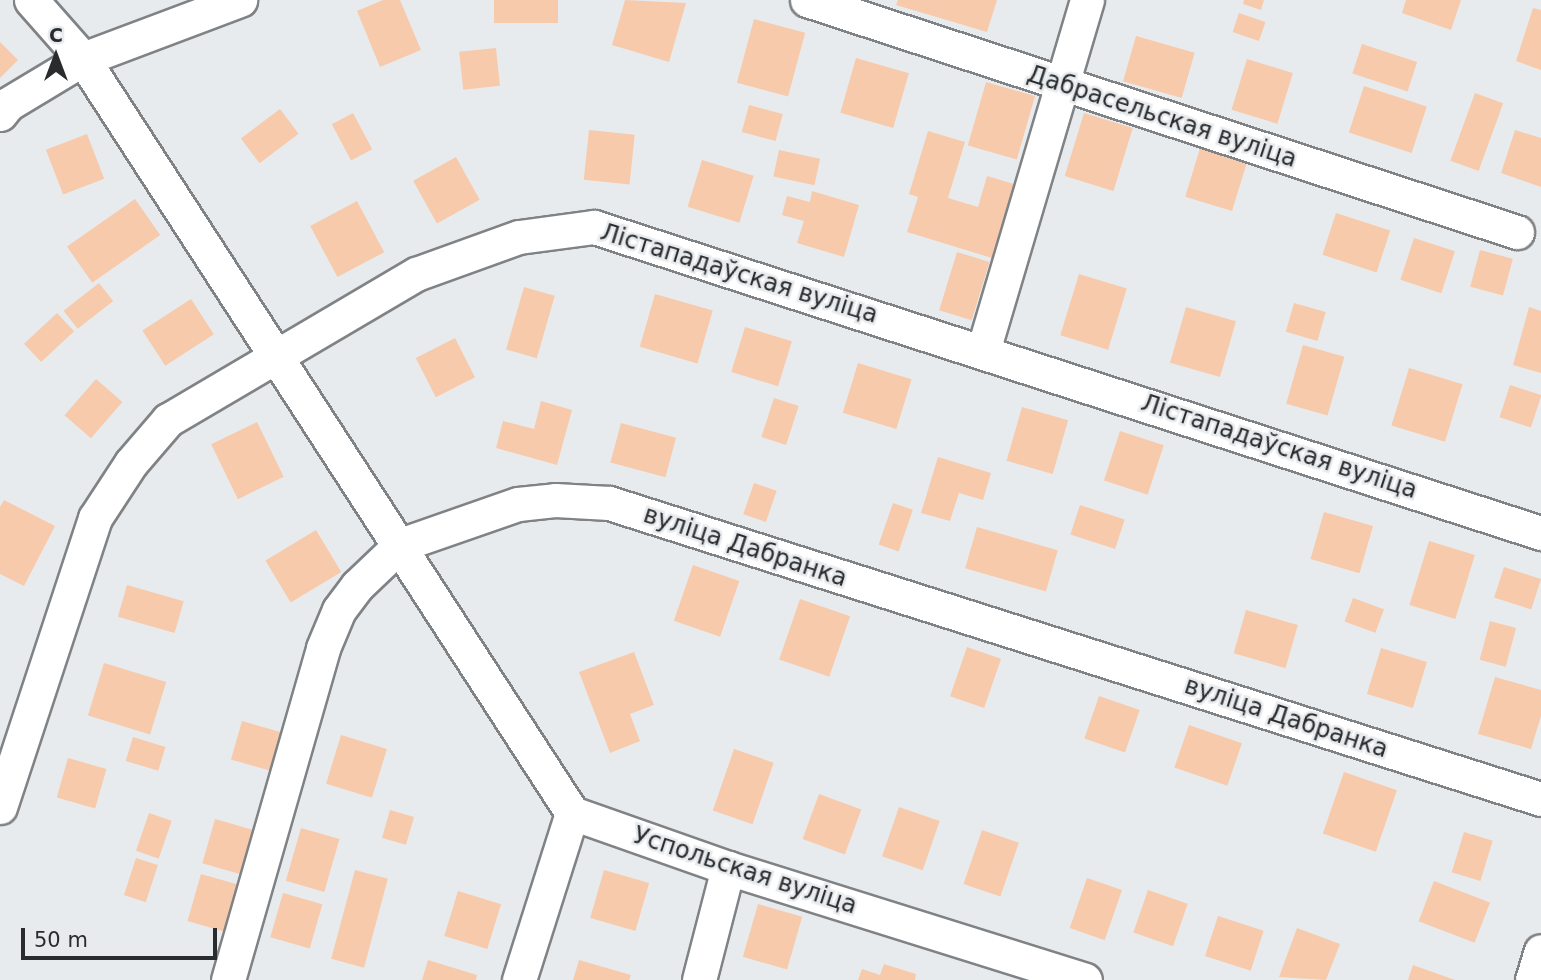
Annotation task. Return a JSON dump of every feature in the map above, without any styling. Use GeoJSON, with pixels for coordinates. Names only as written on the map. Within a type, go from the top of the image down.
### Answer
{"type":"FeatureCollection","features":[{"type":"Feature","properties":{"kind":"street"},"geometry":{"type":"LineString","coordinates":[[31,0],[83,59],[572,813],[519,980]]}},
{"type":"Feature","properties":{"kind":"street"},"geometry":{"type":"LineString","coordinates":[[0,114],[8,104],[83,59],[240,0]]}},
{"type":"Feature","properties":{"kind":"street","name":"Дабрасельская вуліца"},"geometry":{"type":"LineString","coordinates":[[807,0],[1517,232]]}},
{"type":"Feature","properties":{"kind":"street"},"geometry":{"type":"LineString","coordinates":[[983,351],[1087,0]]}},
{"type":"Feature","properties":{"kind":"street","name":"Лістападаўская вуліца"},"geometry":{"type":"LineString","coordinates":[[0,807],[94,518],[131,463],[168,420],[416,274],[519,237],[594,227],[1541,533]]}},
{"type":"Feature","properties":{"kind":"street","name":"вуліца Дабранка"},"geometry":{"type":"LineString","coordinates":[[228,980],[323,649],[339,610],[357,586],[400,545],[518,504],[555,500],[609,503],[1541,799]]}},
{"type":"Feature","properties":{"kind":"street","name":"Успольская вуліца"},"geometry":{"type":"LineString","coordinates":[[572,813],[728,868],[1085,980]]}},
{"type":"Feature","properties":{"kind":"street"},"geometry":{"type":"LineString","coordinates":[[699,980],[728,868]]}},
{"type":"Feature","properties":{"kind":"street"},"geometry":{"type":"LineString","coordinates":[[1532,980],[1541,951]]}},
{"type":"Feature","properties":{"kind":"building"},"geometry":{"type":"Polygon","coordinates":[[[383,0],[400,0],[421,50],[380,67],[357,11],[383,0]]]}},
{"type":"Feature","properties":{"kind":"building"},"geometry":{"type":"Polygon","coordinates":[[[494,0],[558,0],[558,23],[494,23],[494,0]]]}},
{"type":"Feature","properties":{"kind":"building"},"geometry":{"type":"Polygon","coordinates":[[[625,0],[686,3],[669,62],[612,45],[625,0]]]}},
{"type":"Feature","properties":{"kind":"building"},"geometry":{"type":"Polygon","coordinates":[[[898,0],[997,0],[987,32],[896,5],[898,0]]]}},
{"type":"Feature","properties":{"kind":"building"},"geometry":{"type":"Polygon","coordinates":[[[1244,0],[1264,0],[1261,10],[1243,4],[1244,0]]]}},
{"type":"Feature","properties":{"kind":"building"},"geometry":{"type":"Polygon","coordinates":[[[1406,0],[1461,0],[1451,30],[1402,13],[1406,0]]]}},
{"type":"Feature","properties":{"kind":"building"},"geometry":{"type":"Polygon","coordinates":[[[1533,8],[1541,10],[1541,70],[1516,61],[1533,8]]]}},
{"type":"Feature","properties":{"kind":"building"},"geometry":{"type":"Polygon","coordinates":[[[1239,13],[1265,22],[1259,41],[1232,32],[1239,13]]]}},
{"type":"Feature","properties":{"kind":"building"},"geometry":{"type":"Polygon","coordinates":[[[754,19],[805,33],[788,96],[737,83],[754,19]]]}},
{"type":"Feature","properties":{"kind":"building"},"geometry":{"type":"Polygon","coordinates":[[[1136,36],[1195,53],[1182,98],[1123,81],[1136,36]]]}},
{"type":"Feature","properties":{"kind":"building"},"geometry":{"type":"Polygon","coordinates":[[[0,42],[18,60],[0,78],[0,42]]]}},
{"type":"Feature","properties":{"kind":"building"},"geometry":{"type":"Polygon","coordinates":[[[1362,44],[1417,62],[1408,91],[1352,73],[1362,44]]]}},
{"type":"Feature","properties":{"kind":"building"},"geometry":{"type":"Polygon","coordinates":[[[496,48],[500,86],[463,90],[459,52],[496,48]]]}},
{"type":"Feature","properties":{"kind":"building"},"geometry":{"type":"Polygon","coordinates":[[[856,58],[909,73],[893,128],[840,113],[856,58]]]}},
{"type":"Feature","properties":{"kind":"building"},"geometry":{"type":"Polygon","coordinates":[[[1247,59],[1293,73],[1277,124],[1232,110],[1247,59]]]}},
{"type":"Feature","properties":{"kind":"building"},"geometry":{"type":"Polygon","coordinates":[[[986,82],[1035,96],[1017,160],[968,145],[986,82]]]}},
{"type":"Feature","properties":{"kind":"building"},"geometry":{"type":"Polygon","coordinates":[[[1364,86],[1427,106],[1412,153],[1349,133],[1364,86]]]}},
{"type":"Feature","properties":{"kind":"building"},"geometry":{"type":"Polygon","coordinates":[[[1475,93],[1503,103],[1479,171],[1450,161],[1475,93]]]}},
{"type":"Feature","properties":{"kind":"building"},"geometry":{"type":"Polygon","coordinates":[[[749,105],[783,114],[776,141],[742,132],[749,105]]]}},
{"type":"Feature","properties":{"kind":"building"},"geometry":{"type":"Polygon","coordinates":[[[280,109],[299,134],[260,163],[241,138],[280,109]]]}},
{"type":"Feature","properties":{"kind":"building"},"geometry":{"type":"Polygon","coordinates":[[[353,113],[372,149],[351,160],[332,124],[353,113]]]}},
{"type":"Feature","properties":{"kind":"building"},"geometry":{"type":"Polygon","coordinates":[[[1084,113],[1133,128],[1113,191],[1065,176],[1084,113]]]}},
{"type":"Feature","properties":{"kind":"building"},"geometry":{"type":"Polygon","coordinates":[[[589,130],[635,135],[630,185],[584,180],[589,130]]]}},
{"type":"Feature","properties":{"kind":"building"},"geometry":{"type":"Polygon","coordinates":[[[1515,130],[1541,138],[1541,187],[1501,173],[1515,130]]]}},
{"type":"Feature","properties":{"kind":"building"},"geometry":{"type":"Polygon","coordinates":[[[928,131],[965,142],[948,198],[978,207],[987,176],[1014,184],[992,258],[907,232],[918,197],[909,194],[928,131]]]}},
{"type":"Feature","properties":{"kind":"building"},"geometry":{"type":"Polygon","coordinates":[[[87,134],[104,179],[63,195],[46,150],[87,134]]]}},
{"type":"Feature","properties":{"kind":"building"},"geometry":{"type":"Polygon","coordinates":[[[1201,145],[1248,159],[1232,211],[1185,197],[1201,145]]]}},
{"type":"Feature","properties":{"kind":"building"},"geometry":{"type":"Polygon","coordinates":[[[779,150],[820,159],[814,185],[773,176],[779,150]]]}},
{"type":"Feature","properties":{"kind":"building"},"geometry":{"type":"Polygon","coordinates":[[[456,157],[480,200],[437,224],[413,181],[456,157]]]}},
{"type":"Feature","properties":{"kind":"building"},"geometry":{"type":"Polygon","coordinates":[[[702,160],[754,176],[739,223],[688,207],[702,160]]]}},
{"type":"Feature","properties":{"kind":"building"},"geometry":{"type":"Polygon","coordinates":[[[812,191],[859,205],[844,257],[797,243],[804,221],[782,215],[787,196],[810,202],[812,191]]]}},
{"type":"Feature","properties":{"kind":"building"},"geometry":{"type":"Polygon","coordinates":[[[135,199],[160,235],[92,283],[67,247],[135,199]]]}},
{"type":"Feature","properties":{"kind":"building"},"geometry":{"type":"Polygon","coordinates":[[[357,201],[384,252],[337,277],[310,226],[357,201]]]}},
{"type":"Feature","properties":{"kind":"building"},"geometry":{"type":"Polygon","coordinates":[[[1336,213],[1390,231],[1377,272],[1322,255],[1336,213]]]}},
{"type":"Feature","properties":{"kind":"building"},"geometry":{"type":"Polygon","coordinates":[[[1414,238],[1455,251],[1441,293],[1400,280],[1414,238]]]}},
{"type":"Feature","properties":{"kind":"building"},"geometry":{"type":"Polygon","coordinates":[[[1480,250],[1513,259],[1503,296],[1470,287],[1480,250]]]}},
{"type":"Feature","properties":{"kind":"building"},"geometry":{"type":"Polygon","coordinates":[[[957,252],[990,262],[972,320],[939,310],[957,252]]]}},
{"type":"Feature","properties":{"kind":"building"},"geometry":{"type":"Polygon","coordinates":[[[1079,274],[1127,289],[1108,350],[1060,335],[1079,274]]]}},
{"type":"Feature","properties":{"kind":"building"},"geometry":{"type":"Polygon","coordinates":[[[99,283],[113,301],[78,329],[64,311],[99,283]]]}},
{"type":"Feature","properties":{"kind":"building"},"geometry":{"type":"Polygon","coordinates":[[[524,287],[555,296],[537,358],[506,349],[524,287]]]}},
{"type":"Feature","properties":{"kind":"building"},"geometry":{"type":"Polygon","coordinates":[[[655,294],[713,311],[698,363],[640,347],[655,294]]]}},
{"type":"Feature","properties":{"kind":"building"},"geometry":{"type":"Polygon","coordinates":[[[191,299],[214,334],[165,366],[142,331],[191,299]]]}},
{"type":"Feature","properties":{"kind":"building"},"geometry":{"type":"Polygon","coordinates":[[[1294,303],[1326,312],[1317,341],[1286,332],[1294,303]]]}},
{"type":"Feature","properties":{"kind":"building"},"geometry":{"type":"Polygon","coordinates":[[[1186,307],[1236,321],[1220,377],[1170,363],[1186,307]]]}},
{"type":"Feature","properties":{"kind":"building"},"geometry":{"type":"Polygon","coordinates":[[[1529,307],[1541,311],[1541,373],[1513,365],[1529,307]]]}},
{"type":"Feature","properties":{"kind":"building"},"geometry":{"type":"Polygon","coordinates":[[[57,313],[74,331],[41,362],[24,344],[57,313]]]}},
{"type":"Feature","properties":{"kind":"building"},"geometry":{"type":"Polygon","coordinates":[[[745,327],[792,341],[778,386],[731,372],[745,327]]]}},
{"type":"Feature","properties":{"kind":"building"},"geometry":{"type":"Polygon","coordinates":[[[455,338],[475,377],[436,397],[416,358],[455,338]]]}},
{"type":"Feature","properties":{"kind":"building"},"geometry":{"type":"Polygon","coordinates":[[[1303,345],[1344,357],[1328,415],[1286,404],[1303,345]]]}},
{"type":"Feature","properties":{"kind":"building"},"geometry":{"type":"Polygon","coordinates":[[[858,363],[912,379],[896,429],[843,413],[858,363]]]}},
{"type":"Feature","properties":{"kind":"building"},"geometry":{"type":"Polygon","coordinates":[[[1409,368],[1463,384],[1445,442],[1391,425],[1409,368]]]}},
{"type":"Feature","properties":{"kind":"building"},"geometry":{"type":"Polygon","coordinates":[[[96,379],[122,402],[91,438],[65,415],[96,379]]]}},
{"type":"Feature","properties":{"kind":"building"},"geometry":{"type":"Polygon","coordinates":[[[1510,385],[1541,395],[1531,428],[1499,417],[1510,385]]]}},
{"type":"Feature","properties":{"kind":"building"},"geometry":{"type":"Polygon","coordinates":[[[774,398],[799,406],[786,445],[761,437],[774,398]]]}},
{"type":"Feature","properties":{"kind":"building"},"geometry":{"type":"Polygon","coordinates":[[[541,401],[572,410],[557,465],[496,448],[503,421],[534,429],[541,401]]]}},
{"type":"Feature","properties":{"kind":"building"},"geometry":{"type":"Polygon","coordinates":[[[1022,407],[1068,420],[1053,474],[1007,461],[1022,407]]]}},
{"type":"Feature","properties":{"kind":"building"},"geometry":{"type":"Polygon","coordinates":[[[257,422],[284,477],[238,499],[211,444],[257,422]]]}},
{"type":"Feature","properties":{"kind":"building"},"geometry":{"type":"Polygon","coordinates":[[[621,423],[676,438],[665,477],[610,463],[621,423]]]}},
{"type":"Feature","properties":{"kind":"building"},"geometry":{"type":"Polygon","coordinates":[[[1120,431],[1164,445],[1148,495],[1104,480],[1120,431]]]}},
{"type":"Feature","properties":{"kind":"building"},"geometry":{"type":"Polygon","coordinates":[[[938,457],[991,473],[983,500],[959,493],[950,521],[921,513],[938,457]]]}},
{"type":"Feature","properties":{"kind":"building"},"geometry":{"type":"Polygon","coordinates":[[[754,483],[777,491],[766,522],[743,514],[754,483]]]}},
{"type":"Feature","properties":{"kind":"building"},"geometry":{"type":"Polygon","coordinates":[[[4,500],[55,526],[24,586],[0,574],[0,507],[4,500]]]}},
{"type":"Feature","properties":{"kind":"building"},"geometry":{"type":"Polygon","coordinates":[[[893,503],[913,510],[899,551],[879,545],[893,503]]]}},
{"type":"Feature","properties":{"kind":"building"},"geometry":{"type":"Polygon","coordinates":[[[1080,505],[1125,520],[1115,549],[1070,534],[1080,505]]]}},
{"type":"Feature","properties":{"kind":"building"},"geometry":{"type":"Polygon","coordinates":[[[1324,512],[1373,526],[1360,573],[1310,559],[1324,512]]]}},
{"type":"Feature","properties":{"kind":"building"},"geometry":{"type":"Polygon","coordinates":[[[977,527],[1058,550],[1046,591],[965,568],[977,527]]]}},
{"type":"Feature","properties":{"kind":"building"},"geometry":{"type":"Polygon","coordinates":[[[316,530],[341,572],[291,602],[265,560],[316,530]]]}},
{"type":"Feature","properties":{"kind":"building"},"geometry":{"type":"Polygon","coordinates":[[[1429,541],[1475,555],[1455,619],[1409,605],[1429,541]]]}},
{"type":"Feature","properties":{"kind":"building"},"geometry":{"type":"Polygon","coordinates":[[[693,565],[739,581],[720,637],[674,621],[693,565]]]}},
{"type":"Feature","properties":{"kind":"building"},"geometry":{"type":"Polygon","coordinates":[[[1504,567],[1541,579],[1531,609],[1494,597],[1504,567]]]}},
{"type":"Feature","properties":{"kind":"building"},"geometry":{"type":"Polygon","coordinates":[[[127,585],[184,601],[175,633],[118,617],[127,585]]]}},
{"type":"Feature","properties":{"kind":"building"},"geometry":{"type":"Polygon","coordinates":[[[1353,598],[1384,609],[1375,633],[1344,621],[1353,598]]]}},
{"type":"Feature","properties":{"kind":"building"},"geometry":{"type":"Polygon","coordinates":[[[800,599],[850,616],[829,677],[779,660],[800,599]]]}},
{"type":"Feature","properties":{"kind":"building"},"geometry":{"type":"Polygon","coordinates":[[[1246,610],[1298,625],[1286,668],[1234,653],[1246,610]]]}},
{"type":"Feature","properties":{"kind":"building"},"geometry":{"type":"Polygon","coordinates":[[[1490,621],[1516,628],[1506,667],[1480,660],[1490,621]]]}},
{"type":"Feature","properties":{"kind":"building"},"geometry":{"type":"Polygon","coordinates":[[[967,647],[1001,659],[984,708],[950,696],[967,647]]]}},
{"type":"Feature","properties":{"kind":"building"},"geometry":{"type":"Polygon","coordinates":[[[1381,648],[1427,662],[1413,708],[1367,694],[1381,648]]]}},
{"type":"Feature","properties":{"kind":"building"},"geometry":{"type":"Polygon","coordinates":[[[634,652],[654,705],[630,714],[640,741],[610,753],[579,672],[634,652]]]}},
{"type":"Feature","properties":{"kind":"building"},"geometry":{"type":"Polygon","coordinates":[[[104,663],[166,682],[150,735],[88,716],[104,663]]]}},
{"type":"Feature","properties":{"kind":"building"},"geometry":{"type":"Polygon","coordinates":[[[1495,677],[1541,690],[1541,716],[1531,749],[1478,734],[1495,677]]]}},
{"type":"Feature","properties":{"kind":"building"},"geometry":{"type":"Polygon","coordinates":[[[1099,696],[1140,710],[1125,753],[1084,739],[1099,696]]]}},
{"type":"Feature","properties":{"kind":"building"},"geometry":{"type":"Polygon","coordinates":[[[242,721],[290,735],[279,773],[231,759],[242,721]]]}},
{"type":"Feature","properties":{"kind":"building"},"geometry":{"type":"Polygon","coordinates":[[[1189,725],[1242,743],[1227,786],[1174,768],[1189,725]]]}},
{"type":"Feature","properties":{"kind":"building"},"geometry":{"type":"Polygon","coordinates":[[[341,735],[387,749],[372,798],[326,784],[341,735]]]}},
{"type":"Feature","properties":{"kind":"building"},"geometry":{"type":"Polygon","coordinates":[[[133,737],[166,747],[158,771],[126,761],[133,737]]]}},
{"type":"Feature","properties":{"kind":"building"},"geometry":{"type":"Polygon","coordinates":[[[734,749],[774,763],[753,824],[713,810],[734,749]]]}},
{"type":"Feature","properties":{"kind":"building"},"geometry":{"type":"Polygon","coordinates":[[[68,758],[106,769],[95,808],[57,797],[68,758]]]}},
{"type":"Feature","properties":{"kind":"building"},"geometry":{"type":"Polygon","coordinates":[[[1344,772],[1397,790],[1376,852],[1323,833],[1344,772]]]}},
{"type":"Feature","properties":{"kind":"building"},"geometry":{"type":"Polygon","coordinates":[[[819,794],[861,809],[845,854],[803,839],[819,794]]]}},
{"type":"Feature","properties":{"kind":"building"},"geometry":{"type":"Polygon","coordinates":[[[899,807],[940,821],[923,870],[882,856],[899,807]]]}},
{"type":"Feature","properties":{"kind":"building"},"geometry":{"type":"Polygon","coordinates":[[[390,810],[414,817],[406,845],[382,838],[390,810]]]}},
{"type":"Feature","properties":{"kind":"building"},"geometry":{"type":"Polygon","coordinates":[[[149,813],[172,821],[159,859],[136,851],[149,813]]]}},
{"type":"Feature","properties":{"kind":"building"},"geometry":{"type":"Polygon","coordinates":[[[215,819],[259,832],[247,876],[202,863],[215,819]]]}},
{"type":"Feature","properties":{"kind":"building"},"geometry":{"type":"Polygon","coordinates":[[[301,828],[339,839],[324,892],[286,881],[301,828]]]}},
{"type":"Feature","properties":{"kind":"building"},"geometry":{"type":"Polygon","coordinates":[[[982,830],[1019,843],[1000,897],[963,884],[982,830]]]}},
{"type":"Feature","properties":{"kind":"building"},"geometry":{"type":"Polygon","coordinates":[[[1464,832],[1493,841],[1480,881],[1452,872],[1464,832]]]}},
{"type":"Feature","properties":{"kind":"building"},"geometry":{"type":"Polygon","coordinates":[[[136,858],[158,865],[146,902],[124,895],[136,858]]]}},
{"type":"Feature","properties":{"kind":"building"},"geometry":{"type":"Polygon","coordinates":[[[355,870],[388,879],[364,968],[331,959],[355,870]]]}},
{"type":"Feature","properties":{"kind":"building"},"geometry":{"type":"Polygon","coordinates":[[[604,870],[649,883],[635,931],[590,918],[604,870]]]}},
{"type":"Feature","properties":{"kind":"building"},"geometry":{"type":"Polygon","coordinates":[[[201,874],[242,886],[229,933],[187,921],[201,874]]]}},
{"type":"Feature","properties":{"kind":"building"},"geometry":{"type":"Polygon","coordinates":[[[1087,878],[1122,890],[1105,940],[1070,928],[1087,878]]]}},
{"type":"Feature","properties":{"kind":"building"},"geometry":{"type":"Polygon","coordinates":[[[1434,881],[1490,903],[1475,943],[1419,921],[1434,881]]]}},
{"type":"Feature","properties":{"kind":"building"},"geometry":{"type":"Polygon","coordinates":[[[1148,890],[1188,904],[1173,946],[1133,933],[1148,890]]]}},
{"type":"Feature","properties":{"kind":"building"},"geometry":{"type":"Polygon","coordinates":[[[458,891],[501,904],[487,949],[444,936],[458,891]]]}},
{"type":"Feature","properties":{"kind":"building"},"geometry":{"type":"Polygon","coordinates":[[[283,893],[322,904],[310,949],[270,937],[283,893]]]}},
{"type":"Feature","properties":{"kind":"building"},"geometry":{"type":"Polygon","coordinates":[[[758,904],[802,917],[787,970],[743,957],[758,904]]]}},
{"type":"Feature","properties":{"kind":"building"},"geometry":{"type":"Polygon","coordinates":[[[1218,916],[1264,931],[1251,971],[1205,956],[1218,916]]]}},
{"type":"Feature","properties":{"kind":"building"},"geometry":{"type":"Polygon","coordinates":[[[1297,928],[1340,944],[1326,980],[1279,977],[1297,928]]]}},
{"type":"Feature","properties":{"kind":"building"},"geometry":{"type":"Polygon","coordinates":[[[428,960],[477,975],[476,980],[422,980],[428,960]]]}},
{"type":"Feature","properties":{"kind":"building"},"geometry":{"type":"Polygon","coordinates":[[[579,960],[631,975],[629,980],[573,980],[579,960]]]}},
{"type":"Feature","properties":{"kind":"building"},"geometry":{"type":"Polygon","coordinates":[[[884,964],[916,974],[915,980],[858,980],[862,969],[880,975],[884,964]]]}},
{"type":"Feature","properties":{"kind":"building"},"geometry":{"type":"Polygon","coordinates":[[[1413,965],[1455,980],[1408,980],[1413,965]]]}}]}
